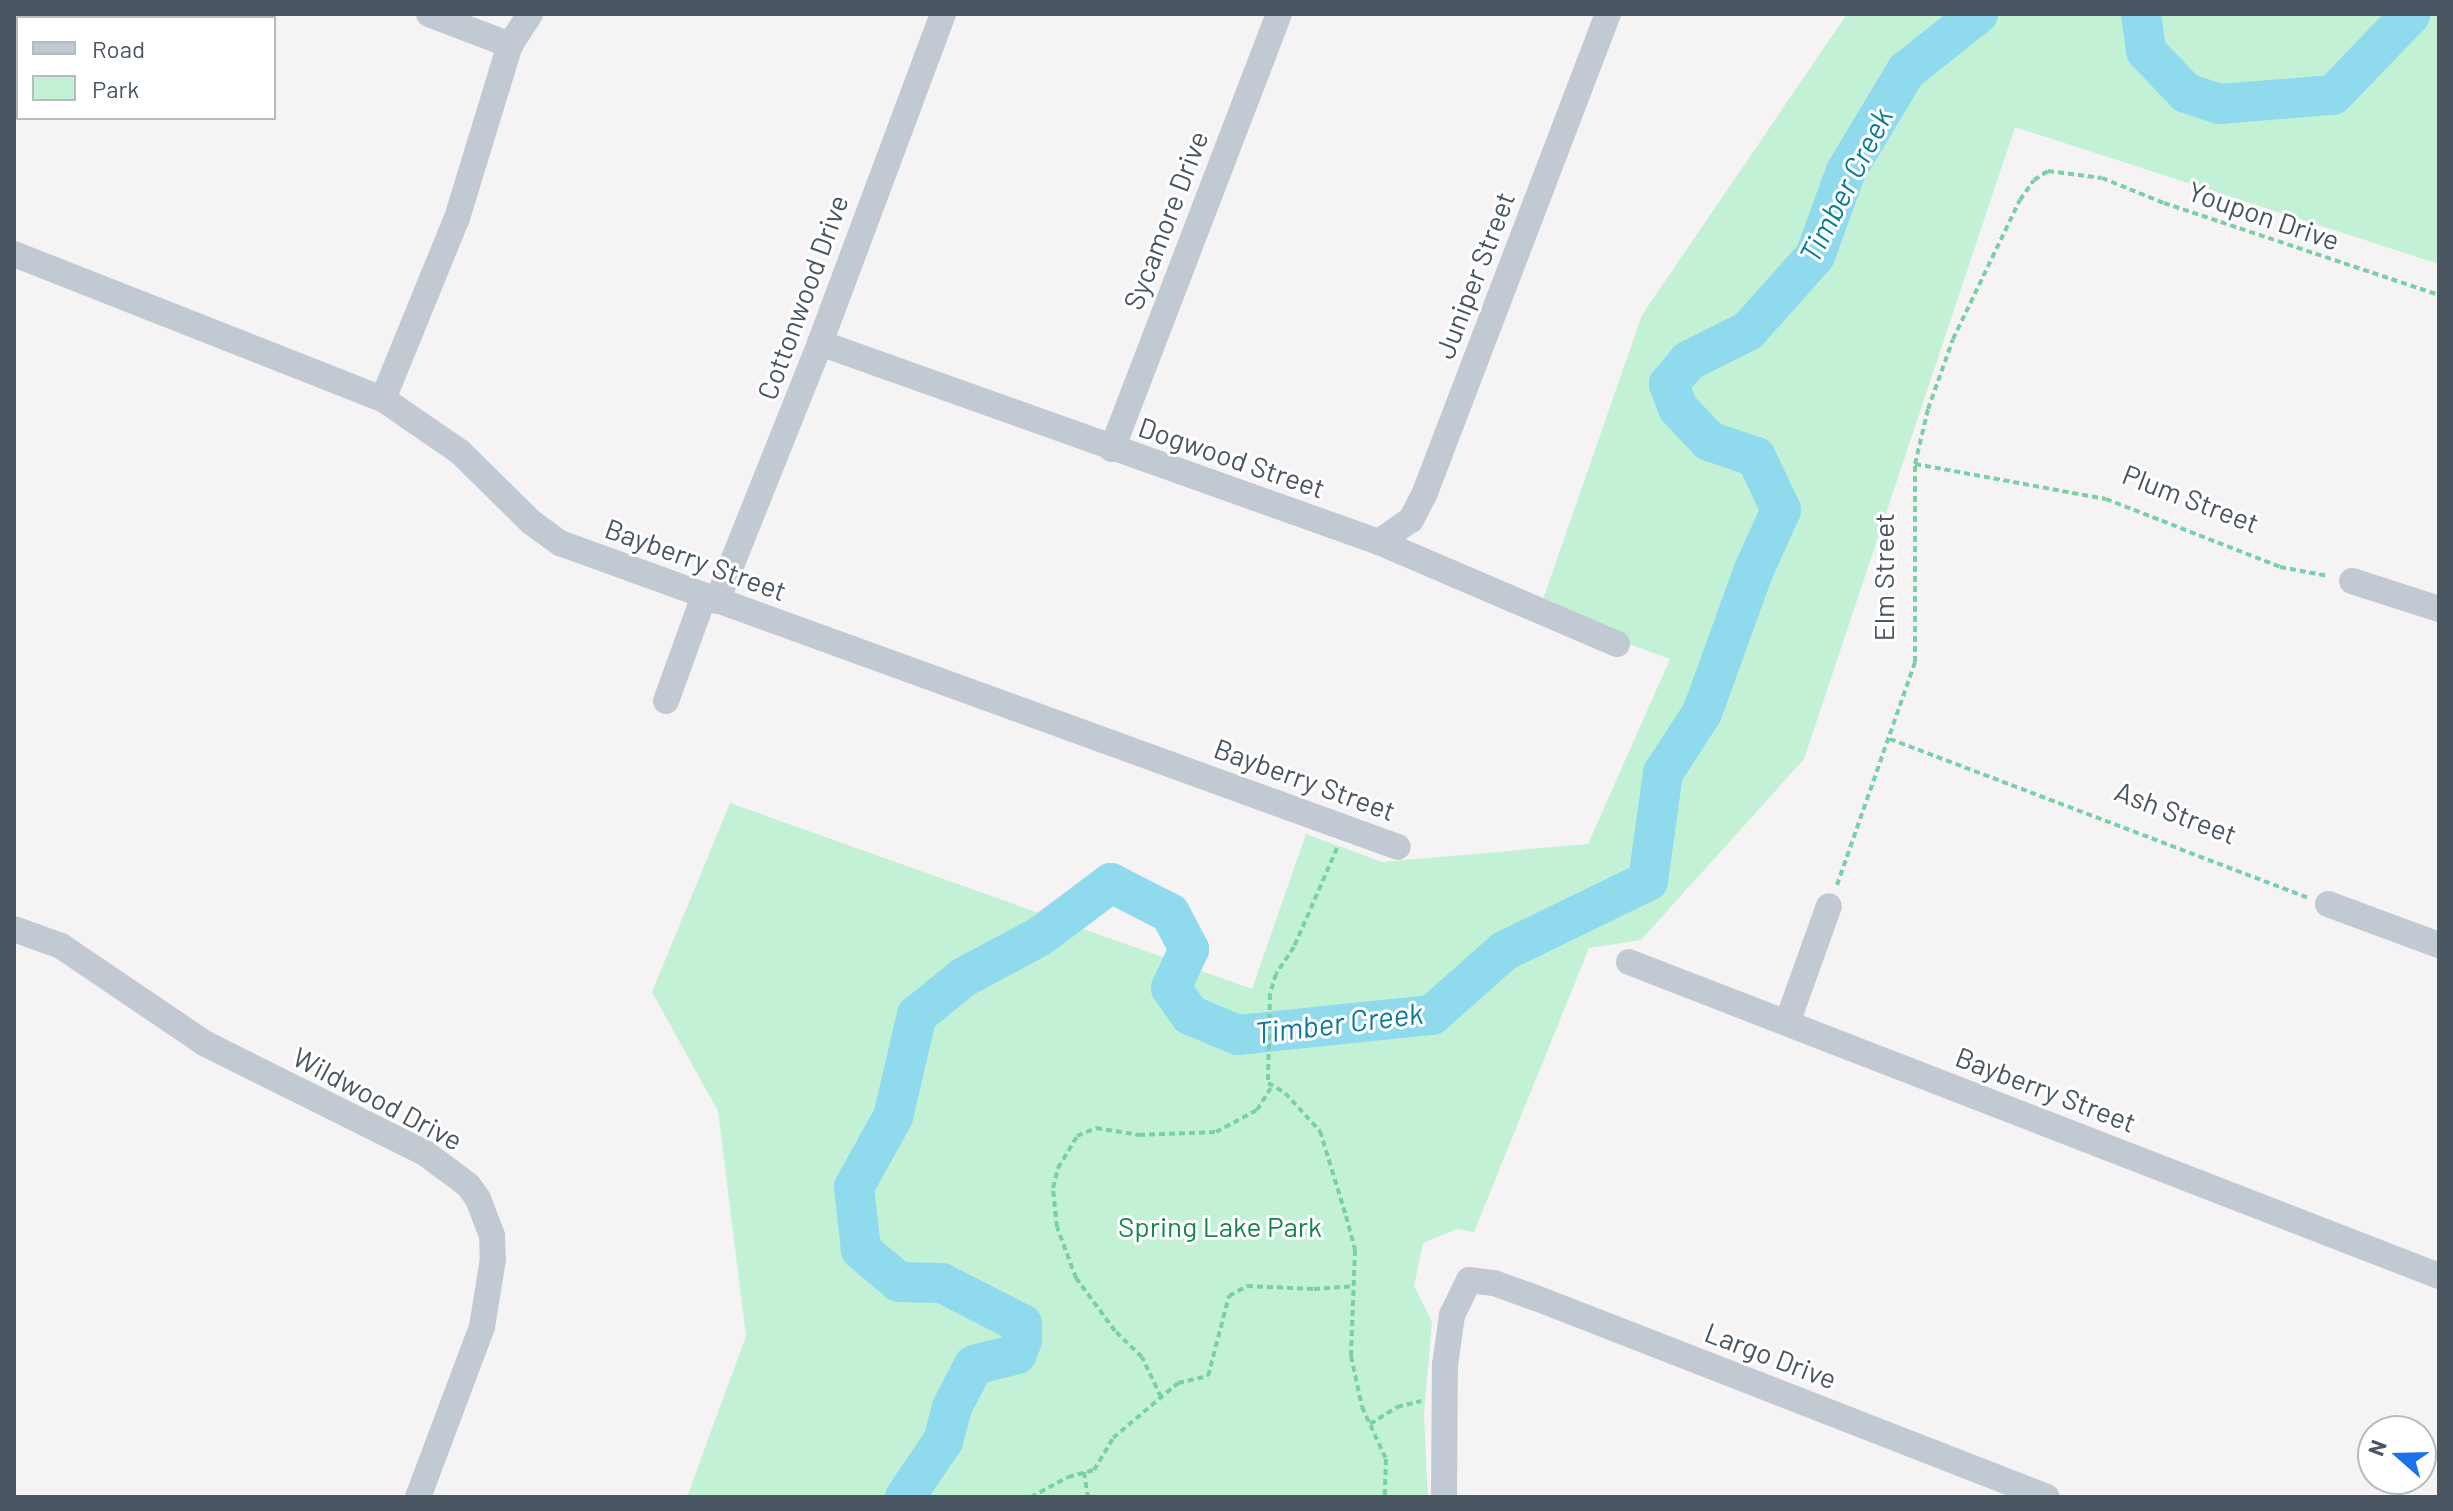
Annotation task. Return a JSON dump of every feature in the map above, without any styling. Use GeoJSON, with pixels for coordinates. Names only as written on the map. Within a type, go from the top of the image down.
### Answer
{"type":"FeatureCollection","features":[{"type":"Feature","properties":{"kind":"street"},"geometry":{"type":"LineString","coordinates":[[429,14],[510,45]]}},
{"type":"Feature","properties":{"kind":"street"},"geometry":{"type":"LineString","coordinates":[[383,399],[457,218],[510,45],[530,14]]}},
{"type":"Feature","properties":{"kind":"street","name":"Cottonwood Drive"},"geometry":{"type":"LineString","coordinates":[[666,701],[820,343],[943,14]]}},
{"type":"Feature","properties":{"kind":"street","name":"Sycamore Drive"},"geometry":{"type":"LineString","coordinates":[[1112,449],[1279,14]]}},
{"type":"Feature","properties":{"kind":"street","name":"Juniper Street"},"geometry":{"type":"LineString","coordinates":[[1379,542],[1411,520],[1424,495],[1608,14]]}},
{"type":"Feature","properties":{"kind":"street","name":"Bayberry Street"},"geometry":{"type":"LineString","coordinates":[[14,254],[383,399],[460,452],[531,522],[560,543],[1398,847]]}},
{"type":"Feature","properties":{"kind":"street","name":"Dogwood Street"},"geometry":{"type":"LineString","coordinates":[[820,343],[1379,542],[1617,644]]}},
{"type":"Feature","properties":{"kind":"street"},"geometry":{"type":"LineString","coordinates":[[2352,581],[2439,609]]}},
{"type":"Feature","properties":{"kind":"street"},"geometry":{"type":"LineString","coordinates":[[2328,904],[2439,945]]}},
{"type":"Feature","properties":{"kind":"street"},"geometry":{"type":"LineString","coordinates":[[1787,1023],[1829,906]]}},
{"type":"Feature","properties":{"kind":"street","name":"Wildwood Drive"},"geometry":{"type":"LineString","coordinates":[[14,929],[74,954],[204,1043],[425,1153],[468,1185],[478,1199],[492,1236],[493,1259],[482,1327],[418,1497]]}},
{"type":"Feature","properties":{"kind":"street","name":"Bayberry Street"},"geometry":{"type":"LineString","coordinates":[[1629,962],[2439,1276]]}},
{"type":"Feature","properties":{"kind":"street","name":"Largo Drive"},"geometry":{"type":"LineString","coordinates":[[1444,1395],[1452,1315],[1469,1280],[1494,1283],[2047,1497]]}},
{"type":"Feature","properties":{"kind":"street"},"geometry":{"type":"LineString","coordinates":[[1444,1395],[1444,1497]]}},
{"type":"Feature","properties":{"kind":"path","name":"Elm Street"},"geometry":{"type":"LineString","coordinates":[[1829,906],[1915,662],[1915,464],[1939,372],[2020,200],[2034,180],[2048,171],[2076,172]]}},
{"type":"Feature","properties":{"kind":"path","name":"Youpon Drive"},"geometry":{"type":"LineString","coordinates":[[2076,172],[2439,295]]}},
{"type":"Feature","properties":{"kind":"path","name":"Plum Street"},"geometry":{"type":"LineString","coordinates":[[1915,464],[2106,499],[2280,567],[2352,581]]}},
{"type":"Feature","properties":{"kind":"path","name":"Ash Street"},"geometry":{"type":"LineString","coordinates":[[1890,739],[2328,904]]}},
{"type":"Feature","properties":{"kind":"path"},"geometry":{"type":"LineString","coordinates":[[1161,1397],[1142,1357],[1115,1331],[1076,1278],[1057,1227],[1053,1188],[1058,1168],[1077,1136],[1096,1128],[1139,1135],[1216,1132],[1257,1110],[1271,1088],[1270,1007],[1276,974],[1294,947],[1345,827]]}},
{"type":"Feature","properties":{"kind":"path"},"geometry":{"type":"LineString","coordinates":[[1271,1088],[1285,1093],[1320,1131],[1355,1250],[1351,1356],[1362,1407],[1386,1459],[1385,1497]]}},
{"type":"Feature","properties":{"kind":"path"},"geometry":{"type":"LineString","coordinates":[[1031,1497],[1094,1470],[1113,1438],[1161,1397],[1178,1383],[1208,1376],[1229,1296],[1247,1286],[1314,1289],[1353,1286]]}},
{"type":"Feature","properties":{"kind":"path"},"geometry":{"type":"LineString","coordinates":[[1370,1424],[1397,1407],[1444,1395]]}},
{"type":"Feature","properties":{"kind":"path"},"geometry":{"type":"LineString","coordinates":[[1084,1472],[1088,1497]]}},
{"type":"Feature","properties":{"kind":"green space","name":"Spring Lake Park"},"geometry":{"type":"Polygon","coordinates":[[[1847,14],[2439,14],[2439,264],[2015,127],[1804,759],[1641,940],[1589,948],[1474,1232],[1457,1229],[1423,1243],[1414,1286],[1432,1322],[1424,1415],[1428,1497],[687,1497],[746,1336],[718,1111],[652,992],[730,803],[1252,989],[1306,834],[1382,862],[1588,844],[1670,659],[1539,611],[1642,315],[1847,14]]]}},
{"type":"Feature","properties":{"kind":"waterway","name":"Timber Creek"},"geometry":{"type":"LineString","coordinates":[[905,1497],[943,1441],[952,1407],[974,1365],[1017,1354],[1022,1340],[1022,1324],[942,1283],[899,1282],[861,1250],[854,1187],[893,1117],[917,1015],[964,977],[1039,937],[1111,883],[1170,913],[1189,949],[1171,988],[1190,1015],[1238,1035],[1432,1015],[1504,951],[1648,881],[1663,773],[1702,713],[1753,572],[1781,510],[1756,457],[1709,441],[1678,408],[1669,384],[1688,361],[1748,331],[1815,256],[1846,171],[1906,71],[1978,14]]}},
{"type":"Feature","properties":{"kind":"waterway","name":"Timber Creek"},"geometry":{"type":"LineString","coordinates":[[2141,14],[2146,51],[2186,93],[2220,104],[2333,95],[2411,14]]}}]}
